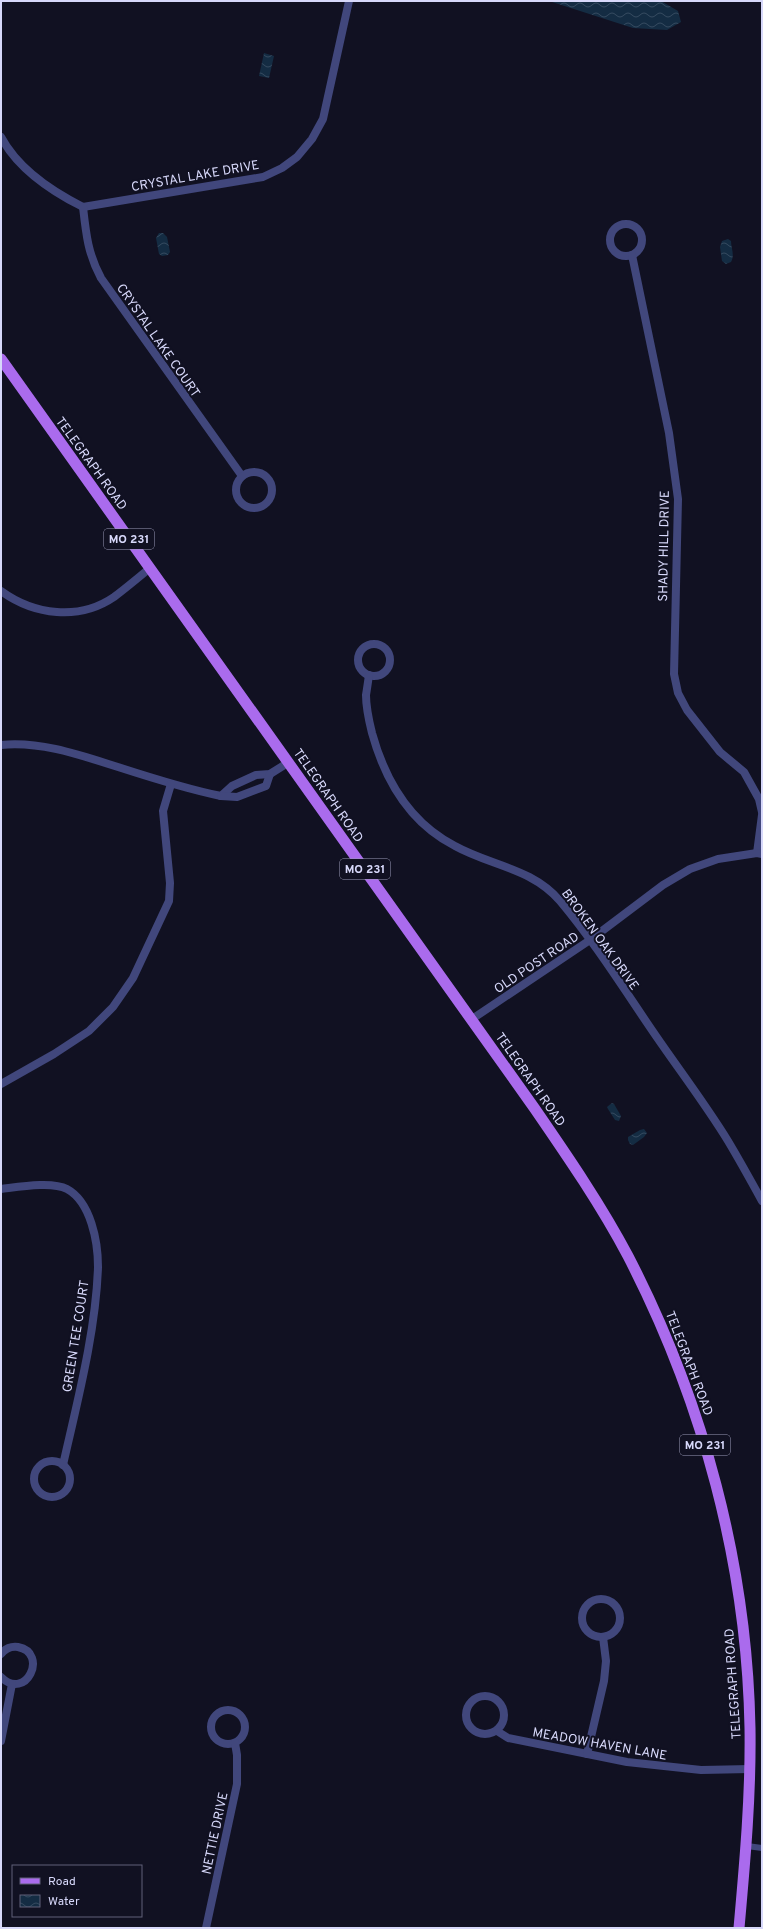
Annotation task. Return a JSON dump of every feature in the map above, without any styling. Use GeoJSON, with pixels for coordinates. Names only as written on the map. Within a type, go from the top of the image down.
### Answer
{"type":"FeatureCollection","features":[{"type":"Feature","properties":{"kind":"main road","name":"TELEGRAPH ROAD"},"geometry":{"type":"LineString","coordinates":[[1,359],[289,762],[563,1150],[606,1217],[648,1297],[680,1371],[706,1448],[722,1508],[734,1566],[747,1670],[750,1769],[747,1846],[739,1928]]}},
{"type":"Feature","properties":{"kind":"street","name":"CRYSTAL LAKE DRIVE"},"geometry":{"type":"LineString","coordinates":[[83,207],[263,177],[282,168],[297,157],[312,139],[323,119],[349,1]]}},
{"type":"Feature","properties":{"kind":"street"},"geometry":{"type":"LineString","coordinates":[[1,137],[4,149],[38,180],[60,195],[83,207]]}},
{"type":"Feature","properties":{"kind":"street","name":"CRYSTAL LAKE COURT"},"geometry":{"type":"LineString","coordinates":[[83,207],[88,246],[92,263],[101,278],[242,476]]}},
{"type":"Feature","properties":{"kind":"street"},"geometry":{"type":"LineString","coordinates":[[625,224],[635,227],[641,235],[641,245],[639,250],[632,255],[620,255],[612,248],[610,237],[612,232],[620,225],[625,224]]}},
{"type":"Feature","properties":{"kind":"street","name":"SHADY HILL DRIVE"},"geometry":{"type":"LineString","coordinates":[[632,255],[669,433],[678,499],[674,660],[674,674],[678,693],[687,710],[720,752],[744,772],[759,799],[762,813],[760,854]]}},
{"type":"Feature","properties":{"kind":"street"},"geometry":{"type":"LineString","coordinates":[[258,472],[269,479],[272,491],[268,502],[257,508],[251,508],[241,503],[237,498],[236,486],[242,476],[247,473],[258,472]]}},
{"type":"Feature","properties":{"kind":"street"},"geometry":{"type":"LineString","coordinates":[[1,591],[25,605],[46,612],[65,613],[101,604],[114,597],[150,568]]}},
{"type":"Feature","properties":{"kind":"street"},"geometry":{"type":"LineString","coordinates":[[379,644],[387,650],[390,665],[383,673],[379,675],[369,675],[360,668],[358,657],[360,652],[368,645],[379,644]]}},
{"type":"Feature","properties":{"kind":"street","name":"BROKEN OAK DRIVE"},"geometry":{"type":"LineString","coordinates":[[369,675],[366,696],[370,724],[378,756],[388,778],[412,813],[428,828],[454,846],[482,858],[515,869],[540,883],[561,903],[590,940],[728,1141],[762,1201]]}},
{"type":"Feature","properties":{"kind":"street"},"geometry":{"type":"LineString","coordinates":[[1,745],[17,744],[64,750],[171,784],[221,796],[237,797],[266,786],[270,774]]}},
{"type":"Feature","properties":{"kind":"street"},"geometry":{"type":"LineString","coordinates":[[221,796],[232,786],[256,775],[270,774],[289,762]]}},
{"type":"Feature","properties":{"kind":"street"},"geometry":{"type":"LineString","coordinates":[[1,1084],[54,1054],[89,1031],[113,1007],[133,978],[169,901],[170,883],[163,810],[171,784]]}},
{"type":"Feature","properties":{"kind":"street","name":"OLD POST ROAD"},"geometry":{"type":"LineString","coordinates":[[472,1020],[590,940],[663,885],[690,869],[718,859],[760,854]]}},
{"type":"Feature","properties":{"kind":"street","name":"GREEN TEE COURT"},"geometry":{"type":"LineString","coordinates":[[1,1189],[36,1186],[65,1187],[75,1193],[82,1201],[94,1230],[98,1266],[93,1316],[79,1394],[63,1465]]}},
{"type":"Feature","properties":{"kind":"street"},"geometry":{"type":"LineString","coordinates":[[50,1461],[63,1465],[70,1474],[70,1480],[66,1492],[55,1498],[49,1498],[39,1492],[34,1482],[36,1470],[40,1466],[50,1461]]}},
{"type":"Feature","properties":{"kind":"street"},"geometry":{"type":"LineString","coordinates":[[598,1599],[604,1599],[615,1604],[620,1615],[614,1632],[602,1637],[590,1634],[585,1629],[582,1617],[586,1605],[598,1599]]}},
{"type":"Feature","properties":{"kind":"street"},"geometry":{"type":"LineString","coordinates":[[587,1754],[604,1681],[606,1661],[602,1637]]}},
{"type":"Feature","properties":{"kind":"street"},"geometry":{"type":"LineString","coordinates":[[1,1654],[8,1648],[20,1648],[25,1650],[32,1660],[33,1666],[29,1677],[24,1681],[12,1684],[1,1677]]}},
{"type":"Feature","properties":{"kind":"street"},"geometry":{"type":"LineString","coordinates":[[1,1741],[12,1684]]}},
{"type":"Feature","properties":{"kind":"street"},"geometry":{"type":"LineString","coordinates":[[489,1696],[495,1698],[503,1708],[504,1720],[497,1731],[491,1734],[478,1733],[469,1725],[466,1713],[468,1707],[476,1698],[489,1696]]}},
{"type":"Feature","properties":{"kind":"street"},"geometry":{"type":"LineString","coordinates":[[226,1709],[237,1712],[245,1720],[245,1732],[243,1737],[235,1743],[221,1743],[213,1735],[211,1724],[216,1714],[226,1709]]}},
{"type":"Feature","properties":{"kind":"street","name":"MEADOW HAVEN LANE"},"geometry":{"type":"LineString","coordinates":[[497,1731],[508,1738],[627,1762],[671,1768],[701,1770],[750,1769]]}},
{"type":"Feature","properties":{"kind":"street","name":"NETTIE DRIVE"},"geometry":{"type":"LineString","coordinates":[[206,1928],[237,1784],[238,1755],[235,1743]]}},
{"type":"Feature","properties":{"kind":"lane"},"geometry":{"type":"LineString","coordinates":[[747,1846],[762,1848]]}},
{"type":"Feature","properties":{"kind":"water"},"geometry":{"type":"Polygon","coordinates":[[[549,1],[661,1],[678,11],[681,22],[667,30],[633,28],[549,1]]]}},
{"type":"Feature","properties":{"kind":"water"},"geometry":{"type":"Polygon","coordinates":[[[264,53],[274,56],[269,78],[259,76],[264,53]]]}},
{"type":"Feature","properties":{"kind":"water"},"geometry":{"type":"Polygon","coordinates":[[[159,233],[163,233],[167,237],[170,252],[168,255],[162,256],[159,254],[156,238],[159,233]]]}},
{"type":"Feature","properties":{"kind":"water"},"geometry":{"type":"Polygon","coordinates":[[[728,239],[731,241],[733,257],[731,262],[726,264],[722,261],[720,247],[722,241],[728,239]]]}},
{"type":"Feature","properties":{"kind":"water"},"geometry":{"type":"Polygon","coordinates":[[[612,1103],[621,1116],[619,1121],[615,1120],[607,1107],[612,1103]]]}},
{"type":"Feature","properties":{"kind":"water"},"geometry":{"type":"Polygon","coordinates":[[[644,1129],[647,1133],[644,1137],[633,1145],[630,1144],[628,1137],[644,1129]]]}}]}
